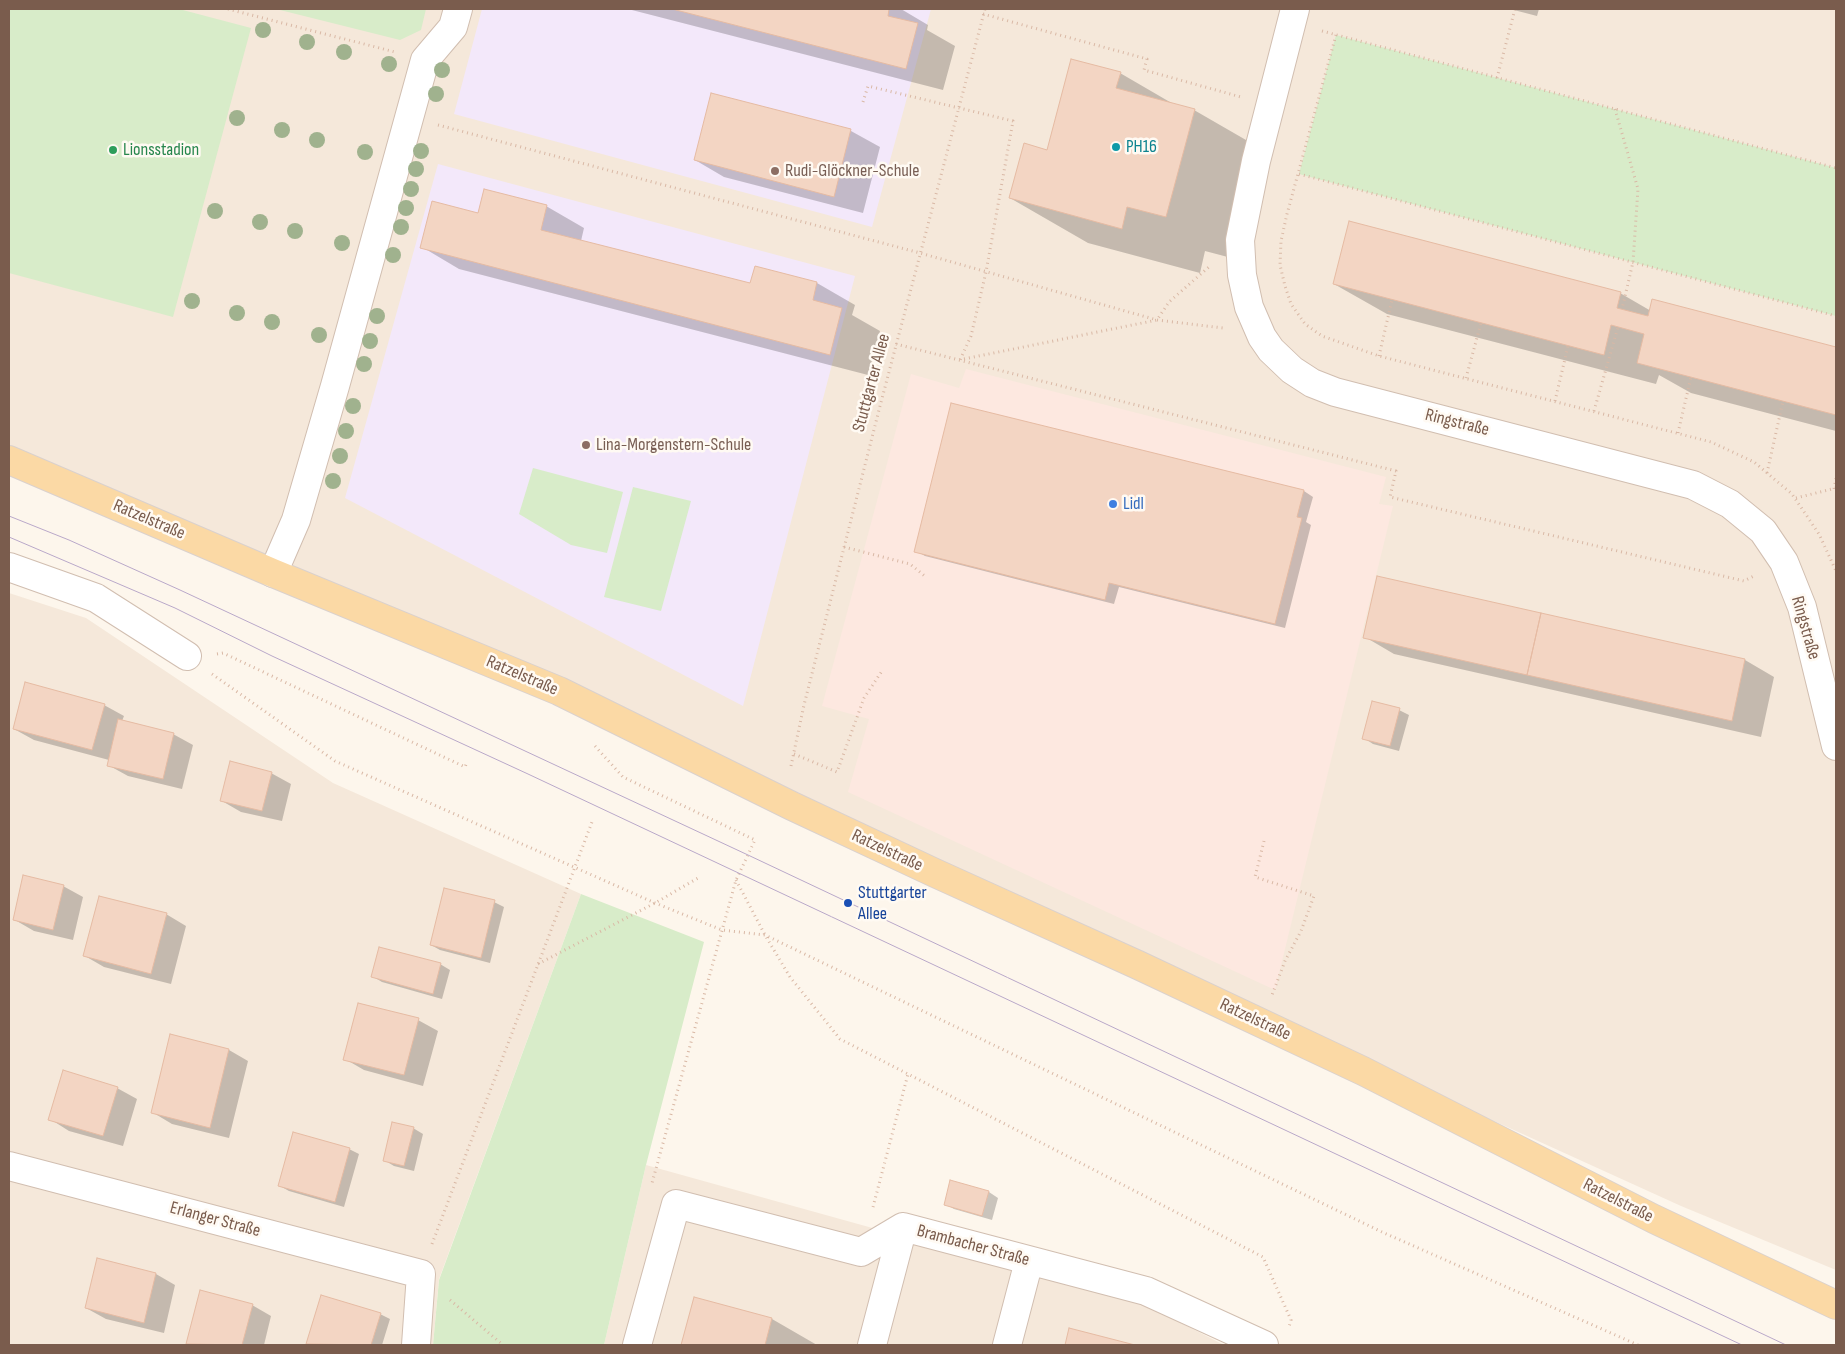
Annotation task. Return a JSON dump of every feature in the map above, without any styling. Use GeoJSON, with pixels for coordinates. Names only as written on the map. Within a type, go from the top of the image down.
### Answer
{"type":"FeatureCollection","features":[{"type":"Feature","properties":{"kind":"main road","name":"Ratzelstraße"},"geometry":{"type":"LineString","coordinates":[[9,460],[273,573],[559,691],[935,874],[1138,964],[1364,1072],[1654,1220],[1836,1305]]}},
{"type":"Feature","properties":{"kind":"street"},"geometry":{"type":"LineString","coordinates":[[273,573],[296,520],[425,60],[453,27],[458,9]]}},
{"type":"Feature","properties":{"kind":"street","name":"Ringstraße"},"geometry":{"type":"LineString","coordinates":[[1293,16],[1243,221],[1240,258],[1242,276],[1249,307],[1262,337],[1280,361],[1312,383],[1360,398],[1693,484],[1730,504],[1763,531],[1784,562],[1802,608],[1836,746]]}},
{"type":"Feature","properties":{"kind":"street"},"geometry":{"type":"LineString","coordinates":[[9,567],[96,598],[187,656]]}},
{"type":"Feature","properties":{"kind":"street","name":"Erlanger Straße"},"geometry":{"type":"LineString","coordinates":[[9,1166],[420,1274]]}},
{"type":"Feature","properties":{"kind":"street"},"geometry":{"type":"LineString","coordinates":[[637,1345],[676,1204],[861,1252]]}},
{"type":"Feature","properties":{"kind":"street"},"geometry":{"type":"LineString","coordinates":[[872,1345],[903,1227]]}},
{"type":"Feature","properties":{"kind":"street","name":"Brambacher Straße"},"geometry":{"type":"LineString","coordinates":[[861,1252],[903,1227],[1146,1292],[1264,1345]]}},
{"type":"Feature","properties":{"kind":"street"},"geometry":{"type":"LineString","coordinates":[[1007,1345],[1029,1261]]}},
{"type":"Feature","properties":{"kind":"street"},"geometry":{"type":"LineString","coordinates":[[416,1345],[420,1274]]}},
{"type":"Feature","properties":{"kind":"path"},"geometry":{"type":"LineString","coordinates":[[228,9],[425,60]]}},
{"type":"Feature","properties":{"kind":"path","name":"Stuttgarter Allee"},"geometry":{"type":"LineString","coordinates":[[791,766],[804,705],[896,344],[985,9]]}},
{"type":"Feature","properties":{"kind":"path"},"geometry":{"type":"LineString","coordinates":[[1497,78],[1515,9]]}},
{"type":"Feature","properties":{"kind":"path"},"geometry":{"type":"LineString","coordinates":[[983,14],[1147,59],[1144,70],[1270,105]]}},
{"type":"Feature","properties":{"kind":"path"},"geometry":{"type":"LineString","coordinates":[[1293,16],[1336,35],[1836,168]]}},
{"type":"Feature","properties":{"kind":"path"},"geometry":{"type":"LineString","coordinates":[[1336,35],[1281,241],[1280,265],[1285,286],[1291,304],[1305,324],[1322,336],[1379,356],[1711,442],[1754,462],[1795,498],[1819,534],[1836,570]]}},
{"type":"Feature","properties":{"kind":"path"},"geometry":{"type":"LineString","coordinates":[[863,102],[868,86],[1013,121],[986,272],[971,336],[960,360]]}},
{"type":"Feature","properties":{"kind":"path"},"geometry":{"type":"LineString","coordinates":[[1615,109],[1638,189],[1634,262],[1622,310]]}},
{"type":"Feature","properties":{"kind":"path"},"geometry":{"type":"LineString","coordinates":[[409,117],[920,253],[1157,320],[1222,328]]}},
{"type":"Feature","properties":{"kind":"path"},"geometry":{"type":"LineString","coordinates":[[1299,174],[1836,316]]}},
{"type":"Feature","properties":{"kind":"path"},"geometry":{"type":"LineString","coordinates":[[960,360],[1157,320],[1169,302],[1209,267],[1240,258]]}},
{"type":"Feature","properties":{"kind":"path"},"geometry":{"type":"LineString","coordinates":[[1379,356],[1392,300]]}},
{"type":"Feature","properties":{"kind":"path"},"geometry":{"type":"LineString","coordinates":[[1466,378],[1481,323]]}},
{"type":"Feature","properties":{"kind":"path"},"geometry":{"type":"LineString","coordinates":[[1594,411],[1618,327]]}},
{"type":"Feature","properties":{"kind":"path"},"geometry":{"type":"LineString","coordinates":[[896,344],[1396,472],[1390,497],[1744,581],[1784,562]]}},
{"type":"Feature","properties":{"kind":"path"},"geometry":{"type":"LineString","coordinates":[[1555,401],[1568,346]]}},
{"type":"Feature","properties":{"kind":"path"},"geometry":{"type":"LineString","coordinates":[[1678,433],[1691,377]]}},
{"type":"Feature","properties":{"kind":"path"},"geometry":{"type":"LineString","coordinates":[[1767,473],[1783,401]]}},
{"type":"Feature","properties":{"kind":"path"},"geometry":{"type":"LineString","coordinates":[[1795,498],[1835,489],[1836,478]]}},
{"type":"Feature","properties":{"kind":"path"},"geometry":{"type":"LineString","coordinates":[[844,547],[910,564],[926,576]]}},
{"type":"Feature","properties":{"kind":"path"},"geometry":{"type":"LineString","coordinates":[[1830,557],[1836,555]]}},
{"type":"Feature","properties":{"kind":"path"},"geometry":{"type":"LineString","coordinates":[[187,656],[223,653],[465,767],[467,762]]}},
{"type":"Feature","properties":{"kind":"path"},"geometry":{"type":"LineString","coordinates":[[187,656],[335,761],[655,903],[722,930],[765,935],[1382,1232],[1638,1345]]}},
{"type":"Feature","properties":{"kind":"path"},"geometry":{"type":"LineString","coordinates":[[794,754],[837,772],[864,698],[882,670]]}},
{"type":"Feature","properties":{"kind":"path"},"geometry":{"type":"LineString","coordinates":[[593,744],[623,777],[755,840],[736,880],[650,1190]]}},
{"type":"Feature","properties":{"kind":"path"},"geometry":{"type":"LineString","coordinates":[[503,1345],[420,1274],[592,822]]}},
{"type":"Feature","properties":{"kind":"path"},"geometry":{"type":"LineString","coordinates":[[1262,1023],[1285,961],[1301,931],[1314,896],[1254,877],[1264,841]]}},
{"type":"Feature","properties":{"kind":"path"},"geometry":{"type":"LineString","coordinates":[[538,964],[655,903],[698,878]]}},
{"type":"Feature","properties":{"kind":"path"},"geometry":{"type":"LineString","coordinates":[[736,880],[790,977],[840,1039],[1263,1257],[1291,1320],[1289,1328]]}},
{"type":"Feature","properties":{"kind":"path"},"geometry":{"type":"LineString","coordinates":[[861,1252],[908,1074]]}},
{"type":"Feature","properties":{"kind":"shaded area"},"geometry":{"type":"Polygon","coordinates":[[[9,9],[1836,9],[1836,1270],[1681,1206],[9,446],[9,9]]]}},
{"type":"Feature","properties":{"kind":"shaded area","name":"Rudi-Glöckner-Schule"},"geometry":{"type":"Polygon","coordinates":[[[482,9],[931,9],[872,227],[454,114],[482,9]]]}},
{"type":"Feature","properties":{"kind":"shaded area","name":"Lina-Morgenstern-Schule"},"geometry":{"type":"Polygon","coordinates":[[[438,164],[855,276],[743,706],[345,498],[438,164]]]}},
{"type":"Feature","properties":{"kind":"shaded area"},"geometry":{"type":"Polygon","coordinates":[[[966,369],[1386,477],[1379,504],[1393,506],[1275,990],[848,792],[869,719],[822,706],[911,374],[959,388],[966,369]]]}},
{"type":"Feature","properties":{"kind":"shaded area"},"geometry":{"type":"Polygon","coordinates":[[[9,593],[86,618],[333,783],[581,894],[439,1279],[433,1345],[9,1345],[9,593]]]}},
{"type":"Feature","properties":{"kind":"shaded area"},"geometry":{"type":"Polygon","coordinates":[[[646,1165],[1142,1303],[1224,1345],[604,1345],[646,1165]]]}},
{"type":"Feature","properties":{"kind":"green space","name":"Lionsstadion"},"geometry":{"type":"Polygon","coordinates":[[[9,9],[179,9],[251,28],[173,317],[9,273],[9,9]]]}},
{"type":"Feature","properties":{"kind":"green space"},"geometry":{"type":"Polygon","coordinates":[[[276,9],[426,9],[421,30],[400,40],[276,9]]]}},
{"type":"Feature","properties":{"kind":"green space"},"geometry":{"type":"Polygon","coordinates":[[[1336,35],[1836,168],[1836,316],[1299,174],[1336,35]]]}},
{"type":"Feature","properties":{"kind":"green space"},"geometry":{"type":"Polygon","coordinates":[[[533,468],[623,492],[607,553],[571,545],[519,514],[533,468]]]}},
{"type":"Feature","properties":{"kind":"green space"},"geometry":{"type":"Polygon","coordinates":[[[633,487],[691,501],[661,611],[604,597],[633,487]]]}},
{"type":"Feature","properties":{"kind":"green space"},"geometry":{"type":"Polygon","coordinates":[[[581,894],[704,942],[646,1165],[604,1345],[433,1345],[439,1280],[581,894]]]}},
{"type":"Feature","properties":{"kind":"building"},"geometry":{"type":"Polygon","coordinates":[[[672,9],[889,9],[888,16],[918,23],[906,69],[672,9]]]}},
{"type":"Feature","properties":{"kind":"building","name":"PH16"},"geometry":{"type":"Polygon","coordinates":[[[1071,59],[1121,72],[1116,88],[1195,109],[1166,217],[1127,207],[1122,229],[1009,198],[1024,143],[1047,150],[1071,59]]]}},
{"type":"Feature","properties":{"kind":"building"},"geometry":{"type":"Polygon","coordinates":[[[711,93],[851,129],[834,197],[694,160],[711,93]]]}},
{"type":"Feature","properties":{"kind":"building"},"geometry":{"type":"Polygon","coordinates":[[[484,189],[547,205],[541,230],[750,283],[755,266],[817,282],[813,300],[842,308],[830,355],[420,248],[432,201],[478,213],[484,189]]]}},
{"type":"Feature","properties":{"kind":"building"},"geometry":{"type":"Polygon","coordinates":[[[1349,221],[1621,292],[1617,308],[1648,316],[1652,299],[1836,347],[1836,415],[1637,363],[1644,334],[1611,325],[1604,355],[1333,284],[1349,221]]]}},
{"type":"Feature","properties":{"kind":"building","name":"Lidl"},"geometry":{"type":"Polygon","coordinates":[[[951,403],[1304,490],[1297,517],[1302,518],[1275,624],[1109,583],[1105,600],[914,552],[951,403]]]}},
{"type":"Feature","properties":{"kind":"building"},"geometry":{"type":"Polygon","coordinates":[[[1377,576],[1541,613],[1527,675],[1363,638],[1377,576]]]}},
{"type":"Feature","properties":{"kind":"building"},"geometry":{"type":"Polygon","coordinates":[[[1541,613],[1745,659],[1732,721],[1527,675],[1541,613]]]}},
{"type":"Feature","properties":{"kind":"building"},"geometry":{"type":"Polygon","coordinates":[[[25,682],[105,704],[92,750],[13,729],[25,682]]]}},
{"type":"Feature","properties":{"kind":"building"},"geometry":{"type":"Polygon","coordinates":[[[1372,701],[1400,708],[1390,746],[1362,739],[1372,701]]]}},
{"type":"Feature","properties":{"kind":"building"},"geometry":{"type":"Polygon","coordinates":[[[118,719],[174,733],[163,779],[107,766],[118,719]]]}},
{"type":"Feature","properties":{"kind":"building"},"geometry":{"type":"Polygon","coordinates":[[[230,761],[272,772],[262,811],[220,801],[230,761]]]}},
{"type":"Feature","properties":{"kind":"building"},"geometry":{"type":"Polygon","coordinates":[[[23,875],[64,885],[53,930],[13,920],[23,875]]]}},
{"type":"Feature","properties":{"kind":"building"},"geometry":{"type":"Polygon","coordinates":[[[444,888],[495,900],[481,958],[430,945],[444,888]]]}},
{"type":"Feature","properties":{"kind":"building"},"geometry":{"type":"Polygon","coordinates":[[[99,896],[167,913],[151,974],[83,956],[99,896]]]}},
{"type":"Feature","properties":{"kind":"building"},"geometry":{"type":"Polygon","coordinates":[[[379,947],[441,963],[433,994],[371,977],[379,947]]]}},
{"type":"Feature","properties":{"kind":"building"},"geometry":{"type":"Polygon","coordinates":[[[358,1003],[419,1018],[404,1075],[343,1060],[358,1003]]]}},
{"type":"Feature","properties":{"kind":"building"},"geometry":{"type":"Polygon","coordinates":[[[170,1034],[229,1049],[210,1128],[151,1113],[170,1034]]]}},
{"type":"Feature","properties":{"kind":"building"},"geometry":{"type":"Polygon","coordinates":[[[63,1070],[118,1087],[103,1136],[48,1120],[63,1070]]]}},
{"type":"Feature","properties":{"kind":"building"},"geometry":{"type":"Polygon","coordinates":[[[392,1122],[414,1127],[404,1166],[383,1161],[392,1122]]]}},
{"type":"Feature","properties":{"kind":"building"},"geometry":{"type":"Polygon","coordinates":[[[293,1132],[350,1148],[335,1202],[278,1186],[293,1132]]]}},
{"type":"Feature","properties":{"kind":"building"},"geometry":{"type":"Polygon","coordinates":[[[950,1180],[989,1191],[982,1216],[944,1205],[950,1180]]]}},
{"type":"Feature","properties":{"kind":"building"},"geometry":{"type":"Polygon","coordinates":[[[97,1258],[156,1273],[144,1323],[85,1308],[97,1258]]]}},
{"type":"Feature","properties":{"kind":"building"},"geometry":{"type":"Polygon","coordinates":[[[200,1290],[253,1304],[242,1345],[186,1344],[200,1290]]]}},
{"type":"Feature","properties":{"kind":"building"},"geometry":{"type":"Polygon","coordinates":[[[321,1295],[381,1313],[371,1345],[306,1344],[321,1295]]]}},
{"type":"Feature","properties":{"kind":"building"},"geometry":{"type":"Polygon","coordinates":[[[694,1297],[772,1318],[765,1345],[681,1345],[694,1297]]]}},
{"type":"Feature","properties":{"kind":"building"},"geometry":{"type":"Polygon","coordinates":[[[1069,1328],[1135,1345],[1065,1345],[1069,1328]]]}},
{"type":"Feature","properties":{"kind":"tram line"},"geometry":{"type":"LineString","coordinates":[[9,516],[69,540],[180,590],[748,855],[1786,1345]]}},
{"type":"Feature","properties":{"kind":"tram line"},"geometry":{"type":"LineString","coordinates":[[9,537],[175,608],[272,656],[528,774],[1742,1345]]}},
{"type":"Feature","properties":{"kind":"place","name":"PH16"},"geometry":{"type":"Point","coordinates":[1116,147]}},
{"type":"Feature","properties":{"kind":"place","name":"Lionsstadion"},"geometry":{"type":"Point","coordinates":[113,150]}},
{"type":"Feature","properties":{"kind":"place","name":"Rudi-Glöckner-Schule"},"geometry":{"type":"Point","coordinates":[775,171]}},
{"type":"Feature","properties":{"kind":"place","name":"Lina-Morgenstern-Schule"},"geometry":{"type":"Point","coordinates":[586,445]}},
{"type":"Feature","properties":{"kind":"place","name":"Lidl"},"geometry":{"type":"Point","coordinates":[1113,504]}},
{"type":"Feature","properties":{"kind":"place","name":"Stuttgarter Allee"},"geometry":{"type":"Point","coordinates":[848,903]}}]}
